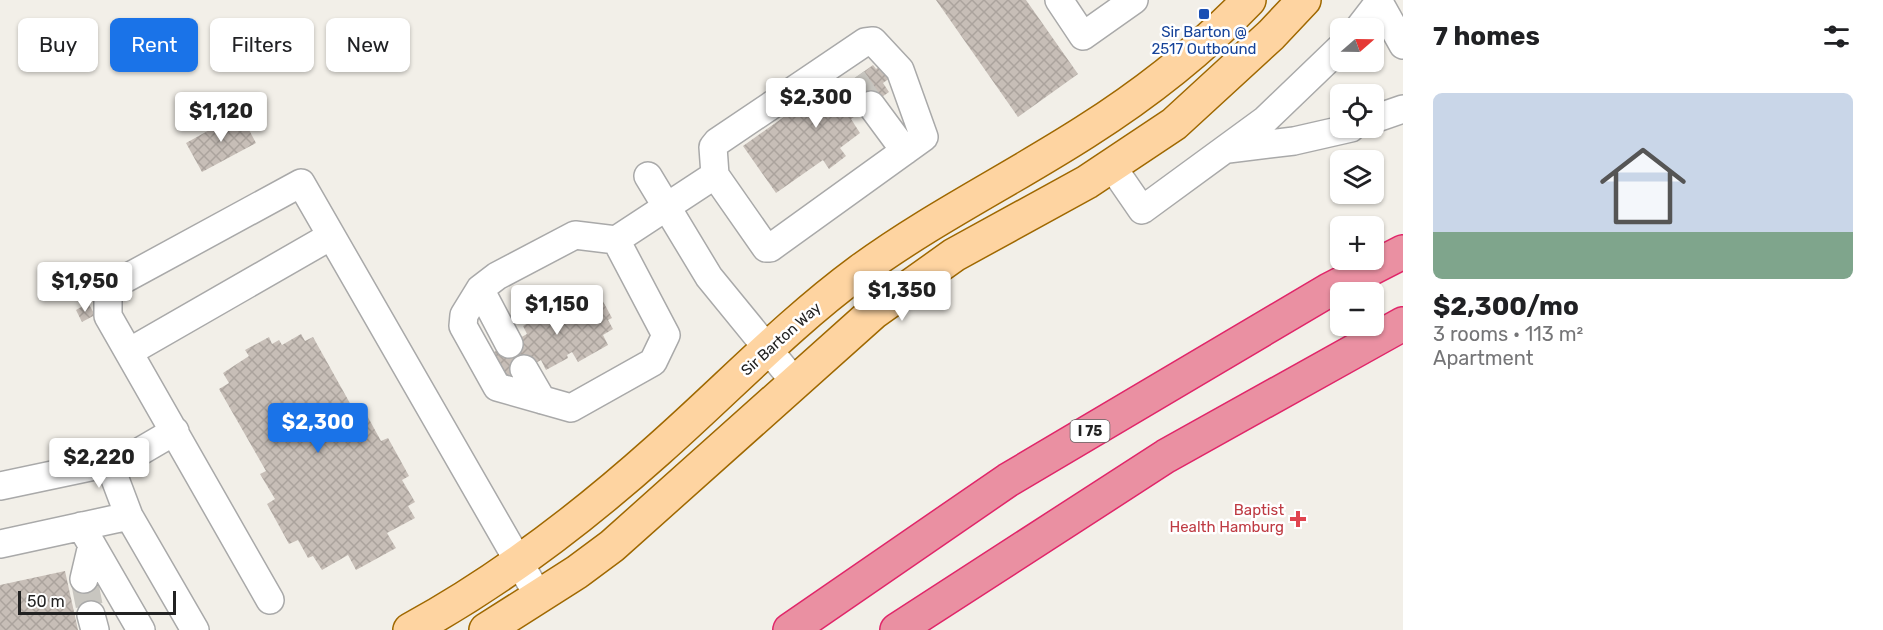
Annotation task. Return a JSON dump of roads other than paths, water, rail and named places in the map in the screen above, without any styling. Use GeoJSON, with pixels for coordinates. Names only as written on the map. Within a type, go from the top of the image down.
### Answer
{"type":"FeatureCollection","features":[{"type":"Feature","properties":{"kind":"highway","name":"I 75"},"geometry":{"type":"LineString","coordinates":[[790,630],[1008,480],[1329,290],[1403,252]]}},
{"type":"Feature","properties":{"kind":"highway"},"geometry":{"type":"LineString","coordinates":[[897,630],[1166,456],[1403,324]]}},
{"type":"Feature","properties":{"kind":"main road","name":"Sir Barton Way"},"geometry":{"type":"LineString","coordinates":[[410,630],[543,546],[616,486],[823,300],[906,238],[1085,132],[1136,98],[1183,62],[1249,0]]}},
{"type":"Feature","properties":{"kind":"main road"},"geometry":{"type":"LineString","coordinates":[[486,630],[539,597],[612,546],[794,381],[874,312],[917,280],[954,255],[1111,165],[1174,124],[1271,35],[1304,0]]}},
{"type":"Feature","properties":{"kind":"street"},"geometry":{"type":"LineString","coordinates":[[1059,0],[1083,36],[1134,0]]}},
{"type":"Feature","properties":{"kind":"street"},"geometry":{"type":"LineString","coordinates":[[1366,18],[1378,1],[1403,45]]}},
{"type":"Feature","properties":{"kind":"street"},"geometry":{"type":"LineString","coordinates":[[873,41],[903,77],[915,144],[770,248],[766,248],[715,175],[713,147],[717,142],[845,70],[865,42],[873,41]]}},
{"type":"Feature","properties":{"kind":"street"},"geometry":{"type":"LineString","coordinates":[[1111,165],[1142,210],[1265,120],[1330,57]]}},
{"type":"Feature","properties":{"kind":"street"},"geometry":{"type":"LineString","coordinates":[[871,105],[915,144]]}},
{"type":"Feature","properties":{"kind":"street"},"geometry":{"type":"LineString","coordinates":[[1384,116],[1403,109]]}},
{"type":"Feature","properties":{"kind":"street"},"geometry":{"type":"LineString","coordinates":[[1226,149],[1294,141],[1330,133]]}},
{"type":"Feature","properties":{"kind":"street"},"geometry":{"type":"LineString","coordinates":[[616,240],[666,335],[653,362],[571,408],[497,387],[463,326],[464,315],[488,283],[575,235],[616,240],[715,175]]}},
{"type":"Feature","properties":{"kind":"street"},"geometry":{"type":"LineString","coordinates":[[648,176],[709,277],[794,381]]}},
{"type":"Feature","properties":{"kind":"street"},"geometry":{"type":"LineString","coordinates":[[270,600],[108,316],[108,288],[301,183],[539,597]]}},
{"type":"Feature","properties":{"kind":"street"},"geometry":{"type":"LineString","coordinates":[[129,352],[331,236]]}},
{"type":"Feature","properties":{"kind":"street"},"geometry":{"type":"LineString","coordinates":[[488,283],[509,344]]}},
{"type":"Feature","properties":{"kind":"street"},"geometry":{"type":"LineString","coordinates":[[524,369],[542,400]]}},
{"type":"Feature","properties":{"kind":"street"},"geometry":{"type":"LineString","coordinates":[[0,486],[109,463],[134,455],[175,430]]}},
{"type":"Feature","properties":{"kind":"street"},"geometry":{"type":"LineString","coordinates":[[109,463],[129,516],[195,630]]}},
{"type":"Feature","properties":{"kind":"street"},"geometry":{"type":"LineString","coordinates":[[0,544],[87,536],[129,516]]}},
{"type":"Feature","properties":{"kind":"street"},"geometry":{"type":"LineString","coordinates":[[84,579],[87,536]]}},
{"type":"Feature","properties":{"kind":"street"},"geometry":{"type":"LineString","coordinates":[[87,536],[141,630]]}},
{"type":"Feature","properties":{"kind":"tunnel"},"geometry":{"type":"LineString","coordinates":[[853,79],[871,105]]}},
{"type":"Feature","properties":{"kind":"tunnel"},"geometry":{"type":"LineString","coordinates":[[84,579],[91,615]]}},
{"type":"Feature","properties":{"kind":"place","name":"Sir Barton @ 2517 Outbound"},"geometry":{"type":"Point","coordinates":[1204,14]}},
{"type":"Feature","properties":{"kind":"place","name":"Baptist Health Hamburg"},"geometry":{"type":"Point","coordinates":[1298,519]}}]}
